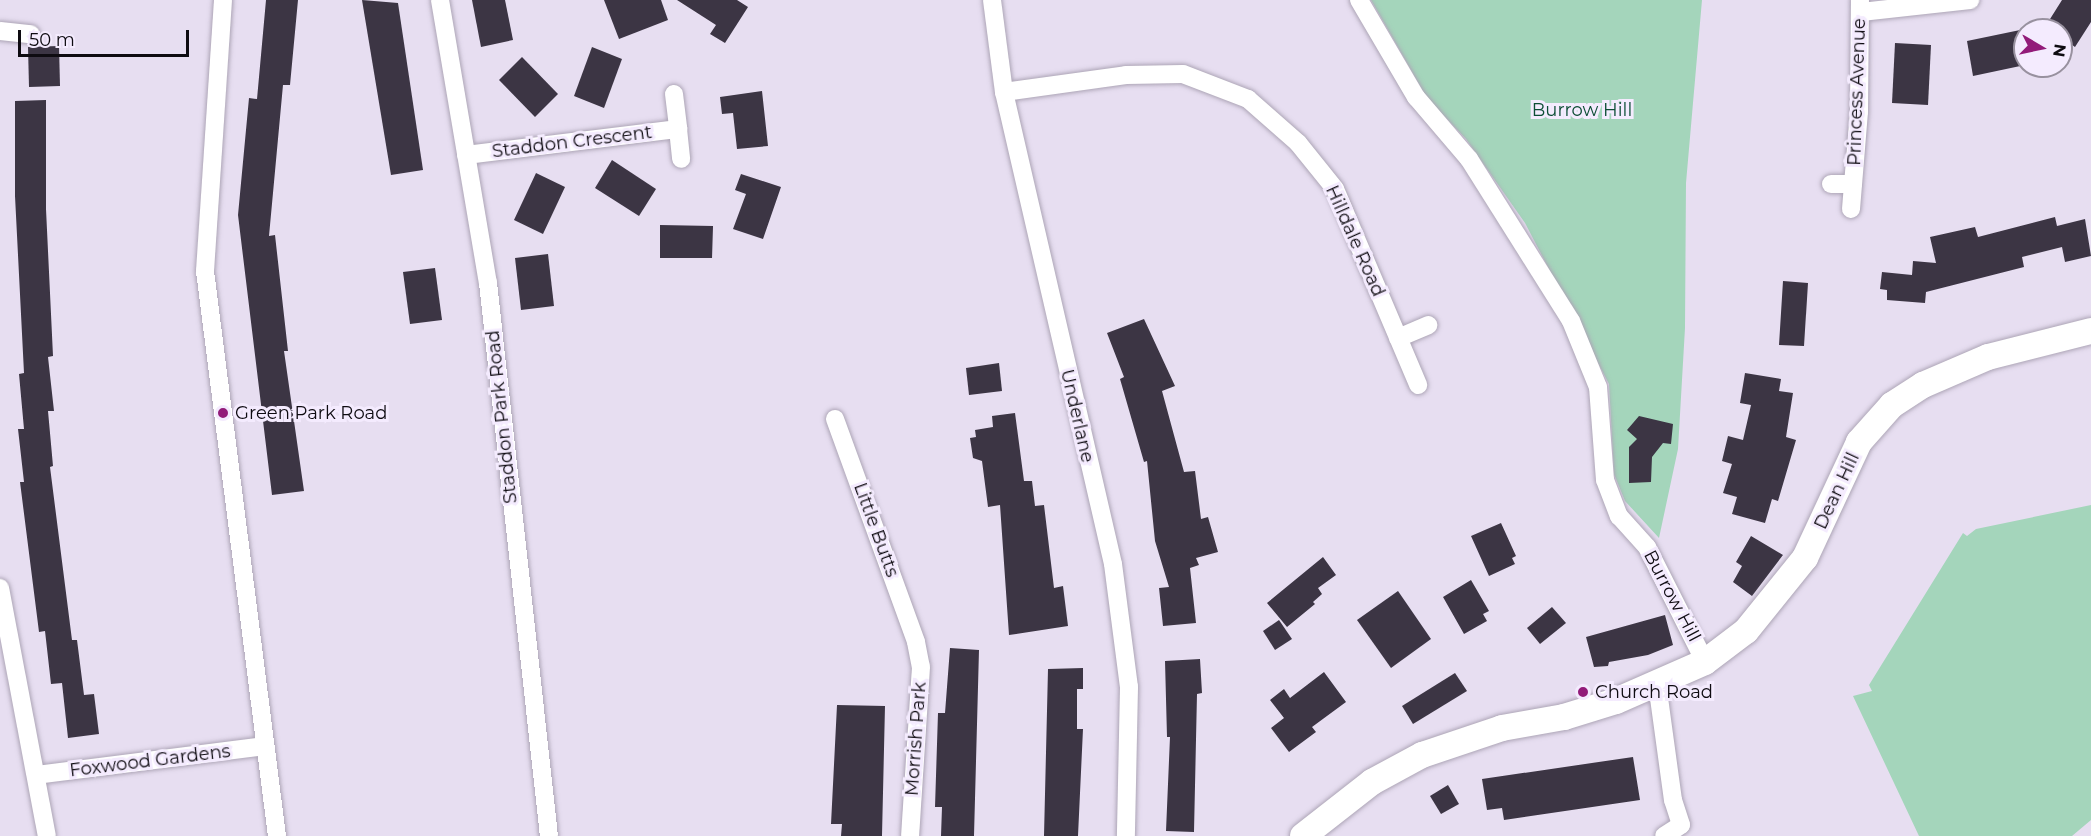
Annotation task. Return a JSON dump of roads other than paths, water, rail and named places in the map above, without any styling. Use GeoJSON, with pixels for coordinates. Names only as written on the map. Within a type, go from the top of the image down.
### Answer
{"type":"FeatureCollection","features":[{"type":"Feature","properties":{"kind":"street"},"geometry":{"type":"LineString","coordinates":[[223,0],[205,271],[277,836]]}},
{"type":"Feature","properties":{"kind":"street","name":"Staddon Park Road"},"geometry":{"type":"LineString","coordinates":[[440,0],[488,284],[549,836]]}},
{"type":"Feature","properties":{"kind":"street","name":"Underlane"},"geometry":{"type":"LineString","coordinates":[[992,0],[1005,92],[1113,564],[1129,687],[1126,836]]}},
{"type":"Feature","properties":{"kind":"street","name":"Burrow Hill"},"geometry":{"type":"LineString","coordinates":[[1359,0],[1416,97],[1469,159],[1571,321],[1598,387],[1605,480],[1619,516],[1647,547],[1705,662]]}},
{"type":"Feature","properties":{"kind":"street"},"geometry":{"type":"LineString","coordinates":[[1860,6],[1970,0]]}},
{"type":"Feature","properties":{"kind":"street","name":"Princess Avenue"},"geometry":{"type":"LineString","coordinates":[[1851,209],[1860,6]]}},
{"type":"Feature","properties":{"kind":"street"},"geometry":{"type":"LineString","coordinates":[[0,30],[31,34]]}},
{"type":"Feature","properties":{"kind":"street","name":"Hilldale Road"},"geometry":{"type":"LineString","coordinates":[[1005,92],[1126,75],[1183,74],[1248,99],[1298,143],[1335,189],[1418,385]]}},
{"type":"Feature","properties":{"kind":"street","name":"Staddon Crescent"},"geometry":{"type":"LineString","coordinates":[[674,94],[681,159]]}},
{"type":"Feature","properties":{"kind":"street","name":"Staddon Crescent"},"geometry":{"type":"LineString","coordinates":[[466,155],[678,129]]}},
{"type":"Feature","properties":{"kind":"street","name":"Princess Avenue"},"geometry":{"type":"LineString","coordinates":[[1831,184],[1853,184]]}},
{"type":"Feature","properties":{"kind":"street"},"geometry":{"type":"LineString","coordinates":[[1398,338],[1428,325]]}},
{"type":"Feature","properties":{"kind":"street","name":"Dean Hill"},"geometry":{"type":"LineString","coordinates":[[1303,836],[1372,782],[1422,755],[1502,728],[1564,717],[1616,701],[1654,687],[1705,662],[1746,630],[1805,558],[1859,442],[1892,405],[1923,385],[1988,357],[2091,331]]}},
{"type":"Feature","properties":{"kind":"street","name":"Little Butts"},"geometry":{"type":"LineString","coordinates":[[835,418],[916,642]]}},
{"type":"Feature","properties":{"kind":"street"},"geometry":{"type":"LineString","coordinates":[[0,588],[2,619],[47,836]]}},
{"type":"Feature","properties":{"kind":"street","name":"Morrish Park"},"geometry":{"type":"LineString","coordinates":[[910,836],[921,667],[916,642]]}},
{"type":"Feature","properties":{"kind":"street"},"geometry":{"type":"LineString","coordinates":[[1654,687],[1659,698],[1673,800],[1686,830],[1664,836]]}},
{"type":"Feature","properties":{"kind":"street","name":"Foxwood Gardens"},"geometry":{"type":"LineString","coordinates":[[36,776],[264,746]]}},
{"type":"Feature","properties":{"kind":"place","name":"Green Park Road"},"geometry":{"type":"Point","coordinates":[223,413]}},
{"type":"Feature","properties":{"kind":"place","name":"Church Road"},"geometry":{"type":"Point","coordinates":[1583,692]}}]}
